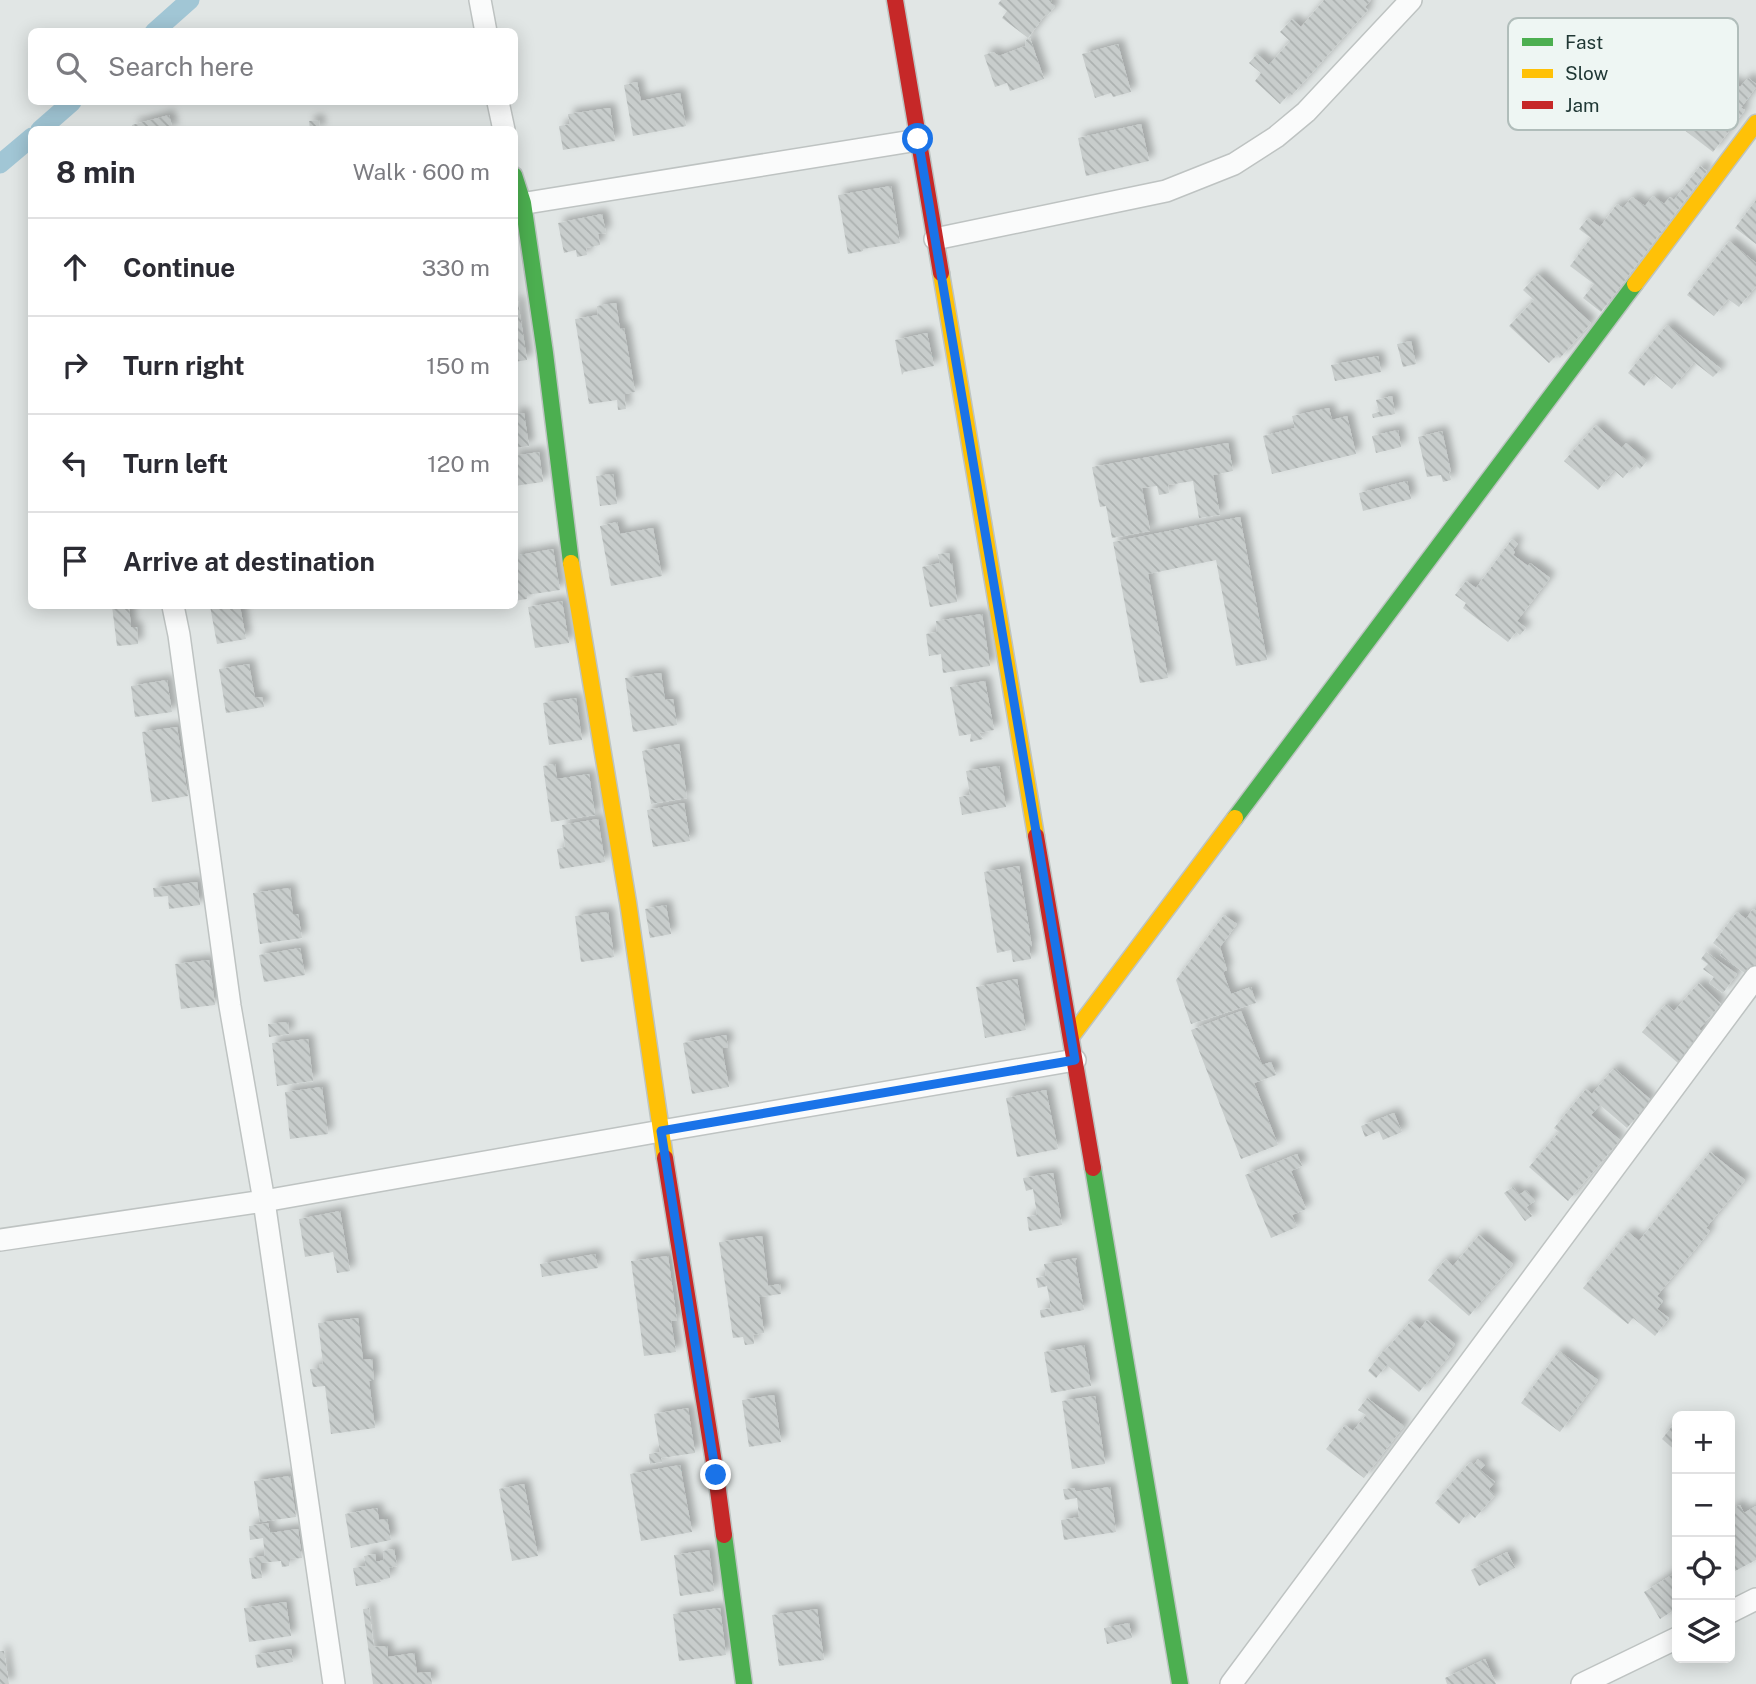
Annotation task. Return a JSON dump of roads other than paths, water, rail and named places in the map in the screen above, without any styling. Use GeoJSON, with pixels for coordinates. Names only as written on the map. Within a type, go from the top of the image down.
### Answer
{"type":"FeatureCollection","features":[{"type":"Feature","properties":{"kind":"street"},"geometry":{"type":"LineString","coordinates":[[480,0],[485,28]]}},
{"type":"Feature","properties":{"kind":"street"},"geometry":{"type":"LineString","coordinates":[[895,0],[1180,1684]]}},
{"type":"Feature","properties":{"kind":"street"},"geometry":{"type":"LineString","coordinates":[[935,239],[1166,191],[1234,164],[1276,136],[1306,111],[1411,0]]}},
{"type":"Feature","properties":{"kind":"street"},"geometry":{"type":"LineString","coordinates":[[499,105],[503,126]]}},
{"type":"Feature","properties":{"kind":"street"},"geometry":{"type":"LineString","coordinates":[[1071,1037],[1756,123]]}},
{"type":"Feature","properties":{"kind":"street"},"geometry":{"type":"LineString","coordinates":[[744,1684],[716,1475],[661,1131],[628,902],[571,565],[545,353],[519,204],[918,139]]}},
{"type":"Feature","properties":{"kind":"street"},"geometry":{"type":"LineString","coordinates":[[174,609],[230,1006],[264,1201],[334,1684]]}},
{"type":"Feature","properties":{"kind":"street"},"geometry":{"type":"LineString","coordinates":[[1231,1684],[1756,977]]}},
{"type":"Feature","properties":{"kind":"street"},"geometry":{"type":"LineString","coordinates":[[0,1240],[264,1201],[1075,1060]]}},
{"type":"Feature","properties":{"kind":"street"},"geometry":{"type":"LineString","coordinates":[[1735,1610],[1756,1599]]}},
{"type":"Feature","properties":{"kind":"street"},"geometry":{"type":"LineString","coordinates":[[1582,1684],[1672,1640]]}},
{"type":"Feature","properties":{"kind":"waterway"},"geometry":{"type":"LineString","coordinates":[[158,28],[190,0]]}},
{"type":"Feature","properties":{"kind":"waterway"},"geometry":{"type":"LineString","coordinates":[[45,126],[69,105]]}},
{"type":"Feature","properties":{"kind":"waterway"},"geometry":{"type":"LineString","coordinates":[[0,164],[28,140]]}}]}
